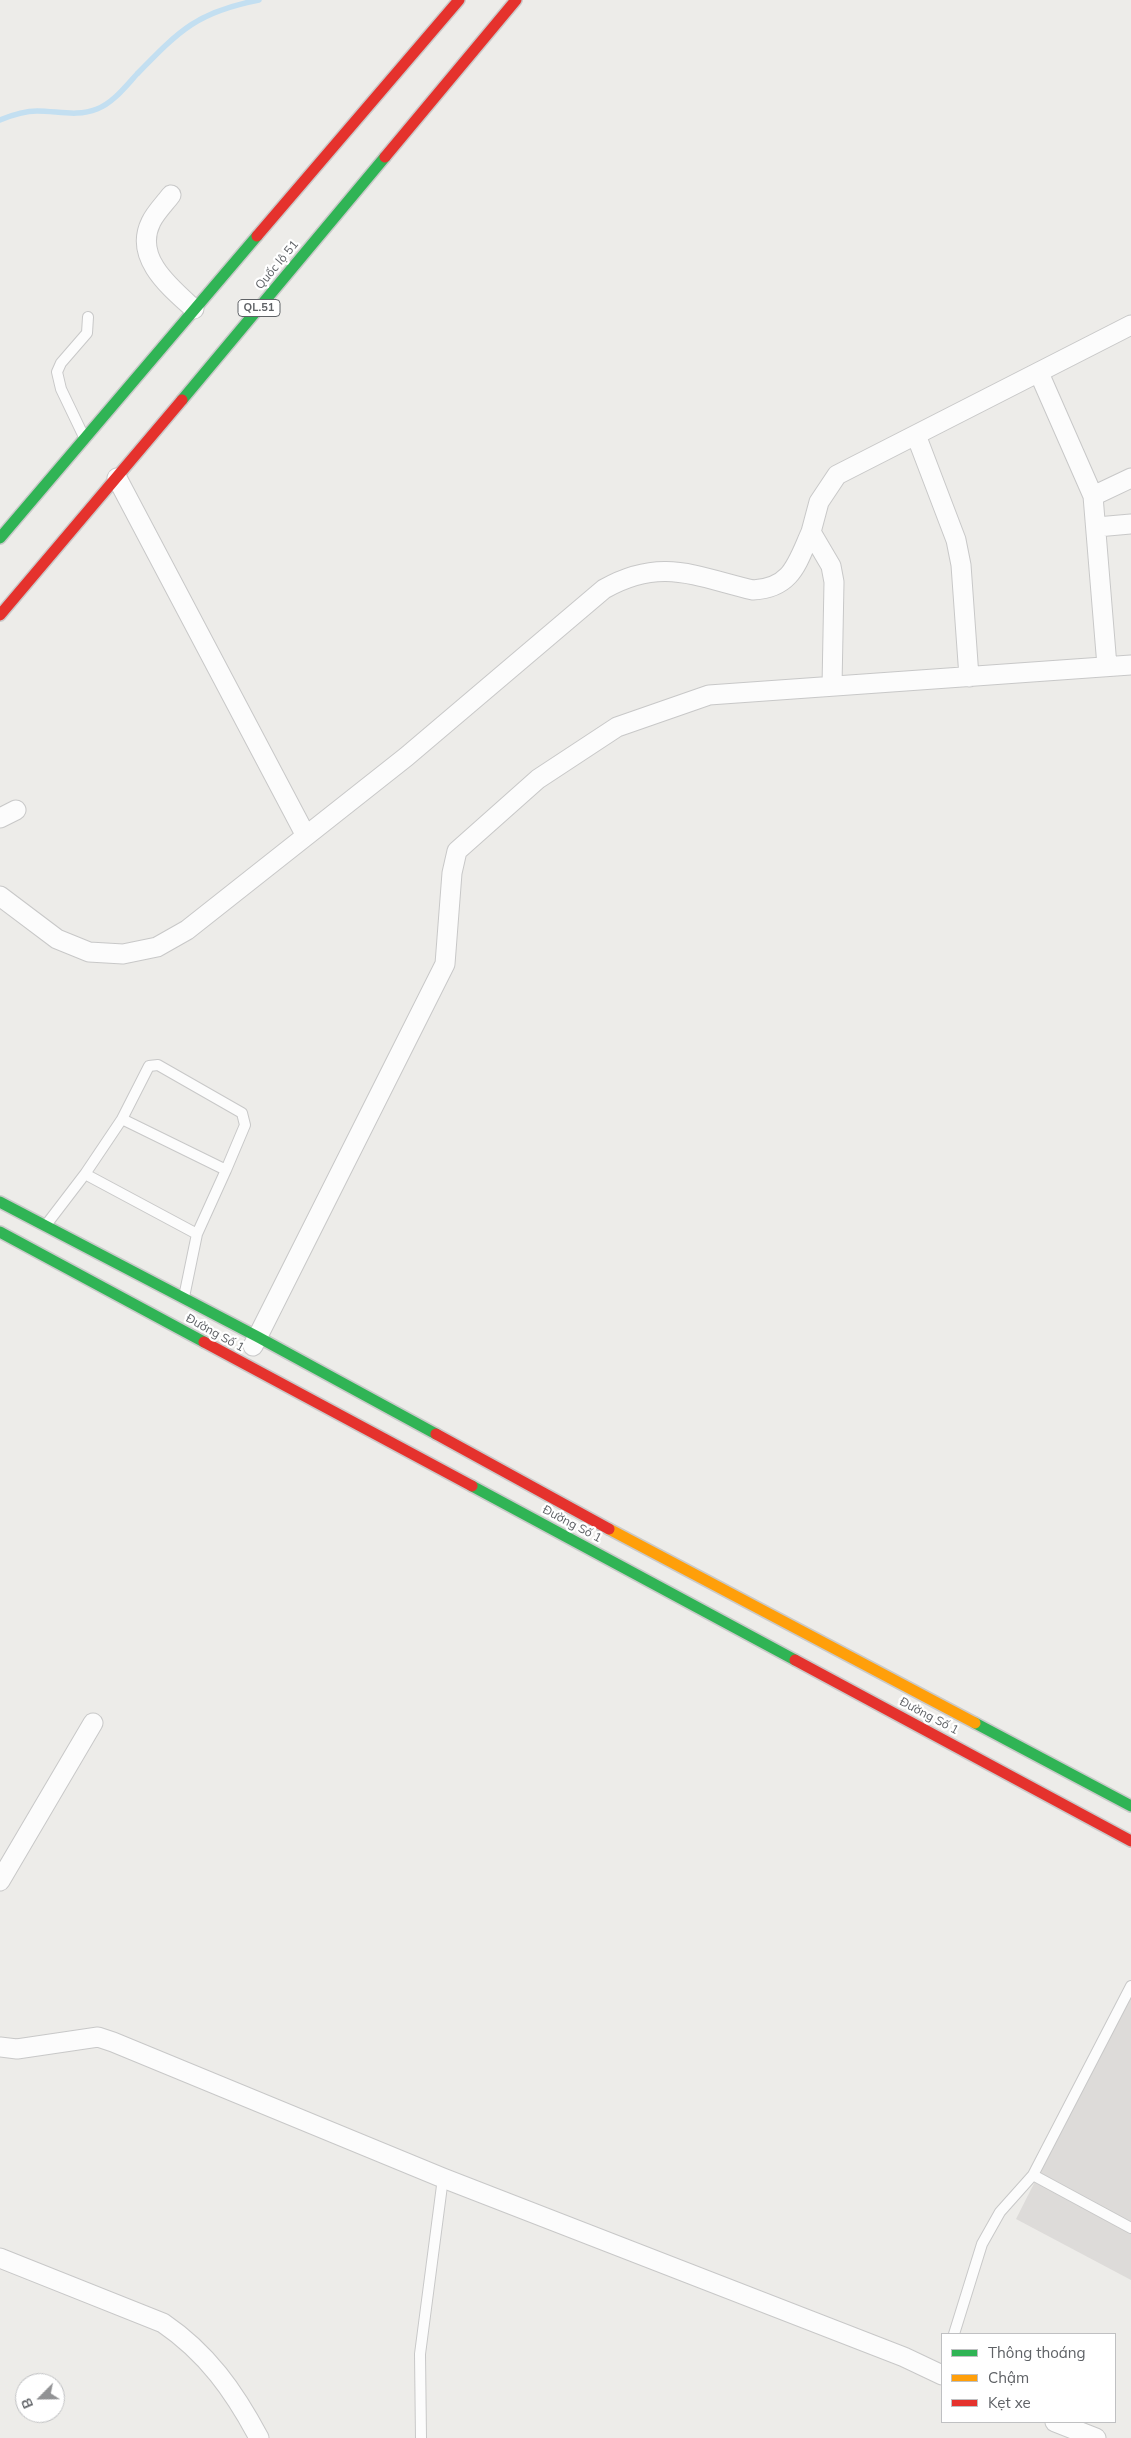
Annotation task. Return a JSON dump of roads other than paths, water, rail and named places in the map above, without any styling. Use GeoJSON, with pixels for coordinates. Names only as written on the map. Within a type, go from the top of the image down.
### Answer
{"type":"FeatureCollection","features":[{"type":"Feature","properties":{"kind":"main road"},"geometry":{"type":"LineString","coordinates":[[0,538],[86,440],[194,309],[460,0]]}},
{"type":"Feature","properties":{"kind":"main road","name":"Quốc lộ 51"},"geometry":{"type":"LineString","coordinates":[[0,615],[117,478],[516,0]]}},
{"type":"Feature","properties":{"kind":"main road","name":"Đường Số 1"},"geometry":{"type":"LineString","coordinates":[[0,1202],[258,1337],[679,1567],[1131,1806]]}},
{"type":"Feature","properties":{"kind":"main road","name":"Đường Số 1"},"geometry":{"type":"LineString","coordinates":[[0,1232],[244,1365],[657,1584],[1131,1841]]}},
{"type":"Feature","properties":{"kind":"street"},"geometry":{"type":"LineString","coordinates":[[172,194],[150,223],[147,239],[148,252],[161,278],[194,309]]}},
{"type":"Feature","properties":{"kind":"street"},"geometry":{"type":"LineString","coordinates":[[0,896],[57,940],[89,952],[123,954],[157,947],[187,930],[406,757],[604,589],[626,576],[657,570],[673,571],[753,590],[766,589],[779,584],[790,575],[811,532],[819,502],[837,475],[1131,325]]}},
{"type":"Feature","properties":{"kind":"street"},"geometry":{"type":"LineString","coordinates":[[1038,373],[1093,496],[1107,666]]}},
{"type":"Feature","properties":{"kind":"street"},"geometry":{"type":"LineString","coordinates":[[916,435],[956,540],[961,565],[970,677]]}},
{"type":"Feature","properties":{"kind":"street"},"geometry":{"type":"LineString","coordinates":[[117,478],[306,836]]}},
{"type":"Feature","properties":{"kind":"street"},"geometry":{"type":"LineString","coordinates":[[1093,496],[1131,478]]}},
{"type":"Feature","properties":{"kind":"street"},"geometry":{"type":"LineString","coordinates":[[1097,527],[1131,524]]}},
{"type":"Feature","properties":{"kind":"street"},"geometry":{"type":"LineString","coordinates":[[811,532],[831,566],[834,582],[832,686]]}},
{"type":"Feature","properties":{"kind":"street"},"geometry":{"type":"LineString","coordinates":[[244,1365],[445,964],[452,873],[457,851],[538,779],[617,727],[710,695],[1131,665]]}},
{"type":"Feature","properties":{"kind":"street"},"geometry":{"type":"LineString","coordinates":[[0,1881],[93,1723]]}},
{"type":"Feature","properties":{"kind":"street"},"geometry":{"type":"LineString","coordinates":[[0,2047],[16,2049],[98,2037],[443,2178],[941,2374]]}},
{"type":"Feature","properties":{"kind":"street"},"geometry":{"type":"LineString","coordinates":[[0,2258],[163,2323],[184,2338],[210,2363],[241,2403],[259,2438]]}},
{"type":"Feature","properties":{"kind":"street"},"geometry":{"type":"LineString","coordinates":[[1058,2423],[1096,2438]]}},
{"type":"Feature","properties":{"kind":"lane"},"geometry":{"type":"LineString","coordinates":[[86,440],[61,389],[58,372],[61,363],[87,333],[88,317]]}},
{"type":"Feature","properties":{"kind":"lane"},"geometry":{"type":"LineString","coordinates":[[45,1226],[85,1174],[122,1119],[149,1066],[158,1064],[242,1113],[245,1125],[197,1234],[184,1298]]}},
{"type":"Feature","properties":{"kind":"lane"},"geometry":{"type":"LineString","coordinates":[[122,1119],[226,1170]]}},
{"type":"Feature","properties":{"kind":"lane"},"geometry":{"type":"LineString","coordinates":[[85,1174],[197,1234]]}},
{"type":"Feature","properties":{"kind":"lane"},"geometry":{"type":"LineString","coordinates":[[954,2333],[982,2244],[1000,2212],[1033,2175],[1131,1986]]}},
{"type":"Feature","properties":{"kind":"lane"},"geometry":{"type":"LineString","coordinates":[[1033,2175],[1131,2228]]}},
{"type":"Feature","properties":{"kind":"lane"},"geometry":{"type":"LineString","coordinates":[[421,2438],[420,2354],[443,2178]]}},
{"type":"Feature","properties":{"kind":"waterway"},"geometry":{"type":"LineString","coordinates":[[0,120],[27,112],[82,113],[97,109],[114,98],[165,46],[191,25],[220,10],[259,0]]}}]}
